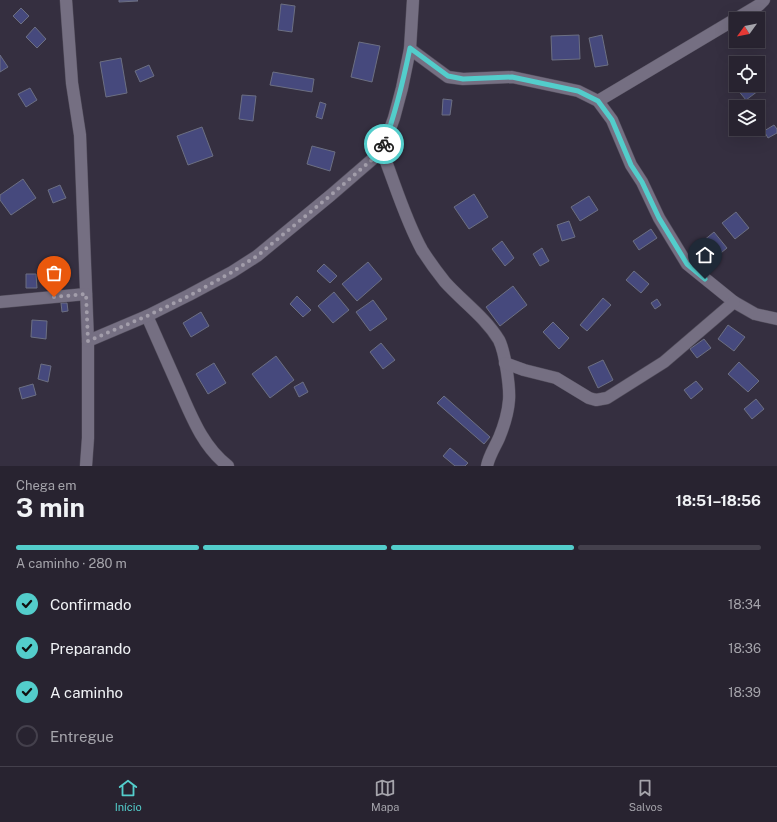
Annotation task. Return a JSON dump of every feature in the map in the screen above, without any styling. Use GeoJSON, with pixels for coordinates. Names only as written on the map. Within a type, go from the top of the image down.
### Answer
{"type":"FeatureCollection","features":[{"type":"Feature","properties":{"kind":"street"},"geometry":{"type":"LineString","coordinates":[[66,0],[72,83],[80,134],[88,341],[88,438],[86,466]]}},
{"type":"Feature","properties":{"kind":"street"},"geometry":{"type":"LineString","coordinates":[[88,341],[189,296],[257,256],[382,151],[394,118],[402,88],[410,48],[413,0]]}},
{"type":"Feature","properties":{"kind":"street"},"geometry":{"type":"LineString","coordinates":[[598,101],[759,2]]}},
{"type":"Feature","properties":{"kind":"street"},"geometry":{"type":"LineString","coordinates":[[410,48],[448,76],[463,79],[512,77],[578,91],[598,101],[612,120],[631,165],[642,182],[659,218],[687,264],[734,302],[755,314],[777,319]]}},
{"type":"Feature","properties":{"kind":"street"},"geometry":{"type":"LineString","coordinates":[[382,151],[412,228],[433,267],[488,324],[499,342],[507,372],[509,399],[507,417],[488,460],[488,466]]}},
{"type":"Feature","properties":{"kind":"street"},"geometry":{"type":"LineString","coordinates":[[0,302],[86,294]]}},
{"type":"Feature","properties":{"kind":"street"},"geometry":{"type":"LineString","coordinates":[[505,363],[524,370],[556,378],[589,398],[596,400],[606,398],[664,362],[734,302]]}},
{"type":"Feature","properties":{"kind":"street"},"geometry":{"type":"LineString","coordinates":[[147,316],[200,433],[216,456],[228,466]]}},
{"type":"Feature","properties":{"kind":"building"},"geometry":{"type":"Polygon","coordinates":[[[119,0],[137,0],[138,1],[119,2],[119,0]]]}},
{"type":"Feature","properties":{"kind":"building"},"geometry":{"type":"Polygon","coordinates":[[[281,4],[295,6],[292,32],[278,30],[281,4]]]}},
{"type":"Feature","properties":{"kind":"building"},"geometry":{"type":"Polygon","coordinates":[[[21,8],[29,16],[21,24],[13,16],[21,8]]]}},
{"type":"Feature","properties":{"kind":"building"},"geometry":{"type":"Polygon","coordinates":[[[35,27],[46,39],[37,48],[26,37],[35,27]]]}},
{"type":"Feature","properties":{"kind":"building"},"geometry":{"type":"Polygon","coordinates":[[[579,35],[580,59],[552,60],[551,36],[579,35]]]}},
{"type":"Feature","properties":{"kind":"building"},"geometry":{"type":"Polygon","coordinates":[[[602,35],[608,65],[595,67],[589,38],[602,35]]]}},
{"type":"Feature","properties":{"kind":"building"},"geometry":{"type":"Polygon","coordinates":[[[359,42],[380,46],[372,82],[351,77],[359,42]]]}},
{"type":"Feature","properties":{"kind":"building"},"geometry":{"type":"Polygon","coordinates":[[[0,55],[8,67],[0,72],[0,55]]]}},
{"type":"Feature","properties":{"kind":"building"},"geometry":{"type":"Polygon","coordinates":[[[121,58],[127,93],[106,97],[100,62],[121,58]]]}},
{"type":"Feature","properties":{"kind":"building"},"geometry":{"type":"Polygon","coordinates":[[[149,65],[154,76],[140,82],[135,71],[149,65]]]}},
{"type":"Feature","properties":{"kind":"building"},"geometry":{"type":"Polygon","coordinates":[[[273,72],[314,79],[312,92],[270,85],[273,72]]]}},
{"type":"Feature","properties":{"kind":"building"},"geometry":{"type":"Polygon","coordinates":[[[30,88],[37,100],[26,107],[18,94],[30,88]]]}},
{"type":"Feature","properties":{"kind":"building"},"geometry":{"type":"Polygon","coordinates":[[[739,92],[757,92],[746,100],[739,92]]]}},
{"type":"Feature","properties":{"kind":"building"},"geometry":{"type":"Polygon","coordinates":[[[242,95],[256,96],[253,121],[239,119],[242,95]]]}},
{"type":"Feature","properties":{"kind":"building"},"geometry":{"type":"Polygon","coordinates":[[[443,99],[452,100],[450,115],[442,115],[443,99]]]}},
{"type":"Feature","properties":{"kind":"building"},"geometry":{"type":"Polygon","coordinates":[[[320,102],[326,104],[322,119],[316,117],[320,102]]]}},
{"type":"Feature","properties":{"kind":"building"},"geometry":{"type":"Polygon","coordinates":[[[774,125],[777,129],[777,133],[768,138],[765,130],[774,125]]]}},
{"type":"Feature","properties":{"kind":"building"},"geometry":{"type":"Polygon","coordinates":[[[202,127],[213,156],[188,165],[177,136],[202,127]]]}},
{"type":"Feature","properties":{"kind":"building"},"geometry":{"type":"Polygon","coordinates":[[[312,146],[335,152],[330,171],[307,164],[312,146]]]}},
{"type":"Feature","properties":{"kind":"building"},"geometry":{"type":"Polygon","coordinates":[[[23,179],[36,198],[11,215],[0,200],[0,195],[23,179]]]}},
{"type":"Feature","properties":{"kind":"building"},"geometry":{"type":"Polygon","coordinates":[[[60,185],[66,198],[53,203],[48,190],[60,185]]]}},
{"type":"Feature","properties":{"kind":"building"},"geometry":{"type":"Polygon","coordinates":[[[474,194],[488,217],[469,229],[454,207],[474,194]]]}},
{"type":"Feature","properties":{"kind":"building"},"geometry":{"type":"Polygon","coordinates":[[[589,196],[598,210],[580,221],[571,207],[589,196]]]}},
{"type":"Feature","properties":{"kind":"building"},"geometry":{"type":"Polygon","coordinates":[[[736,212],[749,228],[735,239],[722,223],[736,212]]]}},
{"type":"Feature","properties":{"kind":"building"},"geometry":{"type":"Polygon","coordinates":[[[569,221],[575,237],[562,241],[557,225],[569,221]]]}},
{"type":"Feature","properties":{"kind":"building"},"geometry":{"type":"Polygon","coordinates":[[[651,229],[657,238],[639,250],[633,241],[651,229]]]}},
{"type":"Feature","properties":{"kind":"building"},"geometry":{"type":"Polygon","coordinates":[[[714,232],[727,248],[716,257],[703,241],[714,232]]]}},
{"type":"Feature","properties":{"kind":"building"},"geometry":{"type":"Polygon","coordinates":[[[502,241],[514,258],[505,266],[492,249],[502,241]]]}},
{"type":"Feature","properties":{"kind":"building"},"geometry":{"type":"Polygon","coordinates":[[[542,248],[549,261],[540,266],[533,254],[542,248]]]}},
{"type":"Feature","properties":{"kind":"building"},"geometry":{"type":"Polygon","coordinates":[[[368,262],[382,279],[357,301],[342,284],[368,262]]]}},
{"type":"Feature","properties":{"kind":"building"},"geometry":{"type":"Polygon","coordinates":[[[324,264],[337,276],[330,283],[317,271],[324,264]]]}},
{"type":"Feature","properties":{"kind":"building"},"geometry":{"type":"Polygon","coordinates":[[[634,271],[649,284],[641,293],[626,280],[634,271]]]}},
{"type":"Feature","properties":{"kind":"building"},"geometry":{"type":"Polygon","coordinates":[[[26,274],[36,274],[37,288],[26,288],[26,274]]]}},
{"type":"Feature","properties":{"kind":"building"},"geometry":{"type":"Polygon","coordinates":[[[513,286],[527,305],[500,326],[486,307],[513,286]]]}},
{"type":"Feature","properties":{"kind":"building"},"geometry":{"type":"Polygon","coordinates":[[[334,292],[349,310],[333,323],[318,306],[334,292]]]}},
{"type":"Feature","properties":{"kind":"building"},"geometry":{"type":"Polygon","coordinates":[[[297,296],[311,310],[303,317],[290,304],[297,296]]]}},
{"type":"Feature","properties":{"kind":"building"},"geometry":{"type":"Polygon","coordinates":[[[603,298],[611,305],[587,331],[580,325],[603,298]]]}},
{"type":"Feature","properties":{"kind":"building"},"geometry":{"type":"Polygon","coordinates":[[[657,299],[661,305],[655,309],[651,303],[657,299]]]}},
{"type":"Feature","properties":{"kind":"building"},"geometry":{"type":"Polygon","coordinates":[[[373,300],[387,319],[370,331],[356,312],[373,300]]]}},
{"type":"Feature","properties":{"kind":"building"},"geometry":{"type":"Polygon","coordinates":[[[61,303],[67,303],[68,311],[62,312],[61,303]]]}},
{"type":"Feature","properties":{"kind":"building"},"geometry":{"type":"Polygon","coordinates":[[[201,312],[209,326],[191,337],[183,323],[201,312]]]}},
{"type":"Feature","properties":{"kind":"building"},"geometry":{"type":"Polygon","coordinates":[[[32,320],[47,321],[46,339],[31,337],[32,320]]]}},
{"type":"Feature","properties":{"kind":"building"},"geometry":{"type":"Polygon","coordinates":[[[553,322],[569,338],[559,349],[543,332],[553,322]]]}},
{"type":"Feature","properties":{"kind":"building"},"geometry":{"type":"Polygon","coordinates":[[[728,325],[745,337],[734,351],[718,339],[728,325]]]}},
{"type":"Feature","properties":{"kind":"building"},"geometry":{"type":"Polygon","coordinates":[[[704,339],[711,348],[697,358],[690,349],[704,339]]]}},
{"type":"Feature","properties":{"kind":"building"},"geometry":{"type":"Polygon","coordinates":[[[381,343],[395,360],[383,369],[370,352],[381,343]]]}},
{"type":"Feature","properties":{"kind":"building"},"geometry":{"type":"Polygon","coordinates":[[[276,356],[294,380],[270,398],[252,374],[276,356]]]}},
{"type":"Feature","properties":{"kind":"building"},"geometry":{"type":"Polygon","coordinates":[[[603,360],[613,380],[598,388],[588,367],[603,360]]]}},
{"type":"Feature","properties":{"kind":"building"},"geometry":{"type":"Polygon","coordinates":[[[739,362],[759,381],[748,392],[728,374],[739,362]]]}},
{"type":"Feature","properties":{"kind":"building"},"geometry":{"type":"Polygon","coordinates":[[[214,363],[226,383],[208,394],[196,374],[214,363]]]}},
{"type":"Feature","properties":{"kind":"building"},"geometry":{"type":"Polygon","coordinates":[[[41,364],[51,366],[48,382],[38,379],[41,364]]]}},
{"type":"Feature","properties":{"kind":"building"},"geometry":{"type":"Polygon","coordinates":[[[696,381],[703,389],[691,399],[684,390],[696,381]]]}},
{"type":"Feature","properties":{"kind":"building"},"geometry":{"type":"Polygon","coordinates":[[[303,382],[308,392],[299,397],[294,387],[303,382]]]}},
{"type":"Feature","properties":{"kind":"building"},"geometry":{"type":"Polygon","coordinates":[[[33,384],[36,395],[22,399],[19,388],[33,384]]]}},
{"type":"Feature","properties":{"kind":"building"},"geometry":{"type":"Polygon","coordinates":[[[444,396],[490,437],[484,444],[437,403],[444,396]]]}},
{"type":"Feature","properties":{"kind":"building"},"geometry":{"type":"Polygon","coordinates":[[[756,399],[764,409],[752,419],[744,409],[756,399]]]}},
{"type":"Feature","properties":{"kind":"building"},"geometry":{"type":"Polygon","coordinates":[[[450,448],[468,463],[465,466],[455,466],[443,456],[450,448]]]}},
{"type":"Feature","properties":{"kind":"way so far"},"geometry":{"type":"LineString","coordinates":[[54,297],[86,294],[88,341],[147,316],[189,296],[257,256],[382,151],[384,144]]}},
{"type":"Feature","properties":{"kind":"route"},"geometry":{"type":"LineString","coordinates":[[384,144],[394,118],[410,48],[434,68],[448,76],[463,79],[512,77],[578,91],[598,101],[612,120],[631,165],[642,182],[659,218],[687,264],[705,279]]}}]}
